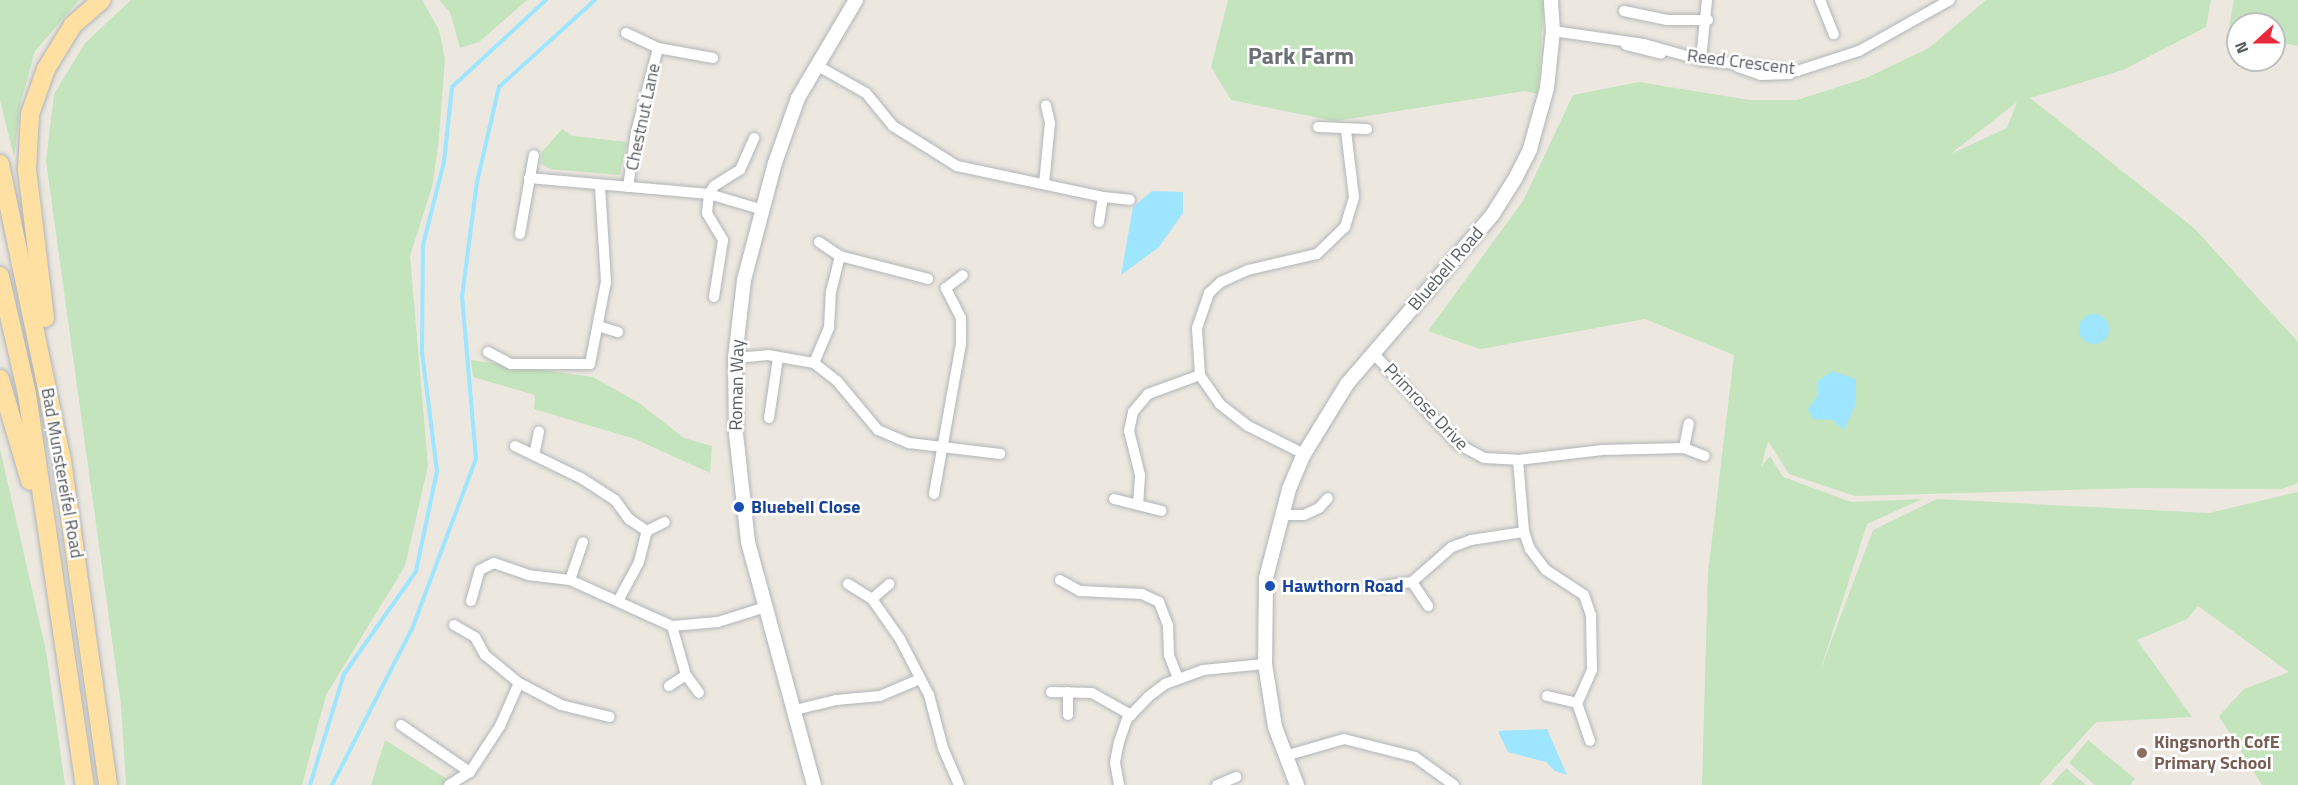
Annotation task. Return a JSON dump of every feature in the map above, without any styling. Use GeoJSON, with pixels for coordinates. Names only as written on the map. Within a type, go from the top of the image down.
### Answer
{"type":"FeatureCollection","features":[{"type":"Feature","properties":{"kind":"main road"},"geometry":{"type":"LineString","coordinates":[[62,461],[26,148],[30,114],[46,69],[73,25],[102,0]]}},
{"type":"Feature","properties":{"kind":"main road","name":"Bad Munstereifel Road"},"geometry":{"type":"LineString","coordinates":[[0,164],[62,461],[108,785]]}},
{"type":"Feature","properties":{"kind":"main road","name":"Bad Munstereifel Road"},"geometry":{"type":"LineString","coordinates":[[0,276],[27,394],[84,785]]}},
{"type":"Feature","properties":{"kind":"main road"},"geometry":{"type":"LineString","coordinates":[[0,379],[49,546]]}},
{"type":"Feature","properties":{"kind":"street","name":"Roman Way"},"geometry":{"type":"LineString","coordinates":[[814,785],[748,542],[736,434],[735,358],[744,280],[760,209],[798,98],[856,0]]}},
{"type":"Feature","properties":{"kind":"street","name":"Bluebell Road"},"geometry":{"type":"LineString","coordinates":[[1297,785],[1275,728],[1265,664],[1266,578],[1281,515],[1304,453],[1347,384],[1493,214],[1515,179],[1541,116],[1553,31],[1551,0]]}},
{"type":"Feature","properties":{"kind":"street"},"geometry":{"type":"LineString","coordinates":[[1701,60],[1708,20],[1707,0]]}},
{"type":"Feature","properties":{"kind":"street"},"geometry":{"type":"LineString","coordinates":[[1820,0],[1834,34]]}},
{"type":"Feature","properties":{"kind":"street","name":"Reed Crescent"},"geometry":{"type":"LineString","coordinates":[[1553,31],[1603,38],[1641,51],[1722,63],[1761,75],[1808,70],[1859,51],[1950,0]]}},
{"type":"Feature","properties":{"kind":"street"},"geometry":{"type":"LineString","coordinates":[[1624,11],[1667,20],[1708,20]]}},
{"type":"Feature","properties":{"kind":"street","name":"Chestnut Lane"},"geometry":{"type":"LineString","coordinates":[[626,33],[658,48],[713,58]]}},
{"type":"Feature","properties":{"kind":"street","name":"Chestnut Lane"},"geometry":{"type":"LineString","coordinates":[[628,187],[636,132],[658,48]]}},
{"type":"Feature","properties":{"kind":"street"},"geometry":{"type":"LineString","coordinates":[[816,65],[866,93],[893,126],[935,156],[982,174],[1130,200]]}},
{"type":"Feature","properties":{"kind":"street"},"geometry":{"type":"LineString","coordinates":[[1044,184],[1050,123],[1046,105]]}},
{"type":"Feature","properties":{"kind":"street"},"geometry":{"type":"LineString","coordinates":[[1318,127],[1346,131],[1367,129]]}},
{"type":"Feature","properties":{"kind":"street"},"geometry":{"type":"LineString","coordinates":[[1304,453],[1233,416],[1200,375],[1197,328],[1209,293],[1234,275],[1317,254],[1345,227],[1354,197],[1346,131]]}},
{"type":"Feature","properties":{"kind":"street"},"geometry":{"type":"LineString","coordinates":[[714,297],[723,240],[707,213],[709,194],[714,186],[740,170],[754,138]]}},
{"type":"Feature","properties":{"kind":"street"},"geometry":{"type":"LineString","coordinates":[[520,234],[534,155]]}},
{"type":"Feature","properties":{"kind":"street","name":"Chestnut Lane"},"geometry":{"type":"LineString","coordinates":[[529,178],[600,187],[709,194],[760,209]]}},
{"type":"Feature","properties":{"kind":"street"},"geometry":{"type":"LineString","coordinates":[[488,352],[511,364],[590,364],[606,282],[600,187]]}},
{"type":"Feature","properties":{"kind":"street"},"geometry":{"type":"LineString","coordinates":[[1099,222],[1103,197]]}},
{"type":"Feature","properties":{"kind":"street"},"geometry":{"type":"LineString","coordinates":[[819,242],[840,256],[928,279]]}},
{"type":"Feature","properties":{"kind":"street"},"geometry":{"type":"LineString","coordinates":[[814,363],[829,328],[831,292],[840,256]]}},
{"type":"Feature","properties":{"kind":"street"},"geometry":{"type":"LineString","coordinates":[[934,494],[941,444],[962,344],[961,318],[946,288],[963,275]]}},
{"type":"Feature","properties":{"kind":"street"},"geometry":{"type":"LineString","coordinates":[[598,326],[618,332]]}},
{"type":"Feature","properties":{"kind":"street","name":"Primrose Drive"},"geometry":{"type":"LineString","coordinates":[[1373,353],[1458,444],[1484,458],[1518,460],[1602,450],[1683,448],[1705,456]]}},
{"type":"Feature","properties":{"kind":"street"},"geometry":{"type":"LineString","coordinates":[[735,358],[778,358],[814,363],[837,381],[878,430],[909,443],[941,444],[1000,454]]}},
{"type":"Feature","properties":{"kind":"street"},"geometry":{"type":"LineString","coordinates":[[769,418],[778,358]]}},
{"type":"Feature","properties":{"kind":"street"},"geometry":{"type":"LineString","coordinates":[[1138,505],[1140,475],[1129,431],[1133,412],[1148,394],[1200,375]]}},
{"type":"Feature","properties":{"kind":"street"},"geometry":{"type":"LineString","coordinates":[[1683,448],[1689,423]]}},
{"type":"Feature","properties":{"kind":"street"},"geometry":{"type":"LineString","coordinates":[[534,455],[539,432]]}},
{"type":"Feature","properties":{"kind":"street"},"geometry":{"type":"LineString","coordinates":[[515,446],[615,500],[629,519],[647,531]]}},
{"type":"Feature","properties":{"kind":"street"},"geometry":{"type":"LineString","coordinates":[[1518,460],[1524,532],[1535,560],[1578,589],[1587,601],[1592,628],[1592,670],[1577,703],[1590,741]]}},
{"type":"Feature","properties":{"kind":"street"},"geometry":{"type":"LineString","coordinates":[[1281,515],[1304,515],[1328,498]]}},
{"type":"Feature","properties":{"kind":"street"},"geometry":{"type":"LineString","coordinates":[[1114,499],[1162,511]]}},
{"type":"Feature","properties":{"kind":"street"},"geometry":{"type":"LineString","coordinates":[[618,601],[639,562],[647,531],[665,522]]}},
{"type":"Feature","properties":{"kind":"street"},"geometry":{"type":"LineString","coordinates":[[1383,586],[1412,582],[1452,547],[1471,540],[1524,532]]}},
{"type":"Feature","properties":{"kind":"street"},"geometry":{"type":"LineString","coordinates":[[570,580],[583,542]]}},
{"type":"Feature","properties":{"kind":"street"},"geometry":{"type":"LineString","coordinates":[[471,601],[480,570],[494,563],[528,575],[570,580],[618,601],[640,615],[672,626],[718,621],[766,607]]}},
{"type":"Feature","properties":{"kind":"street"},"geometry":{"type":"LineString","coordinates":[[1060,580],[1080,591],[1142,594],[1159,602],[1168,626],[1169,655],[1178,678]]}},
{"type":"Feature","properties":{"kind":"street"},"geometry":{"type":"LineString","coordinates":[[1412,582],[1428,606]]}},
{"type":"Feature","properties":{"kind":"street"},"geometry":{"type":"LineString","coordinates":[[848,584],[872,599],[920,679],[959,785]]}},
{"type":"Feature","properties":{"kind":"street"},"geometry":{"type":"LineString","coordinates":[[872,599],[889,585]]}},
{"type":"Feature","properties":{"kind":"street"},"geometry":{"type":"LineString","coordinates":[[454,625],[476,637],[485,655],[519,683],[561,705],[610,717]]}},
{"type":"Feature","properties":{"kind":"street"},"geometry":{"type":"LineString","coordinates":[[672,626],[686,675],[699,693]]}},
{"type":"Feature","properties":{"kind":"street"},"geometry":{"type":"LineString","coordinates":[[1119,785],[1115,762],[1131,715],[1148,697],[1178,678],[1203,670],[1265,664]]}},
{"type":"Feature","properties":{"kind":"street"},"geometry":{"type":"LineString","coordinates":[[669,686],[686,675]]}},
{"type":"Feature","properties":{"kind":"street"},"geometry":{"type":"LineString","coordinates":[[795,710],[836,700],[880,696],[920,679]]}},
{"type":"Feature","properties":{"kind":"street"},"geometry":{"type":"LineString","coordinates":[[449,785],[470,772],[500,726],[519,683]]}},
{"type":"Feature","properties":{"kind":"street"},"geometry":{"type":"LineString","coordinates":[[1051,692],[1092,693],[1131,715]]}},
{"type":"Feature","properties":{"kind":"street"},"geometry":{"type":"LineString","coordinates":[[1068,692],[1068,715]]}},
{"type":"Feature","properties":{"kind":"street"},"geometry":{"type":"LineString","coordinates":[[1547,696],[1577,703]]}},
{"type":"Feature","properties":{"kind":"street"},"geometry":{"type":"LineString","coordinates":[[401,725],[470,772]]}},
{"type":"Feature","properties":{"kind":"street"},"geometry":{"type":"LineString","coordinates":[[1285,756],[1344,739],[1415,756],[1454,785]]}},
{"type":"Feature","properties":{"kind":"street"},"geometry":{"type":"LineString","coordinates":[[1217,785],[1236,777]]}},
{"type":"Feature","properties":{"kind":"green space"},"geometry":{"type":"Polygon","coordinates":[[[0,0],[79,0],[35,51],[21,101],[14,157],[0,100],[0,0]]]}},
{"type":"Feature","properties":{"kind":"green space"},"geometry":{"type":"Polygon","coordinates":[[[131,0],[422,0],[439,30],[445,59],[438,148],[432,187],[410,256],[428,466],[405,566],[326,695],[302,785],[126,785],[121,705],[46,161],[54,94],[85,43],[131,0]]]}},
{"type":"Feature","properties":{"kind":"green space"},"geometry":{"type":"Polygon","coordinates":[[[439,0],[527,0],[479,42],[460,48],[450,12],[439,0]]]}},
{"type":"Feature","properties":{"kind":"green space"},"geometry":{"type":"Polygon","coordinates":[[[1228,0],[1544,0],[1538,94],[1525,91],[1335,121],[1231,100],[1211,67],[1228,0]]]}},
{"type":"Feature","properties":{"kind":"green space"},"geometry":{"type":"Polygon","coordinates":[[[1986,0],[2211,0],[2206,27],[2123,70],[2030,98],[2194,228],[2298,342],[2298,483],[2282,489],[2135,488],[1855,496],[1789,474],[1768,441],[1761,467],[1770,456],[1783,477],[1851,502],[1922,499],[1867,524],[1820,671],[1873,530],[1937,499],[2209,513],[2298,492],[2298,785],[2262,785],[2219,716],[2244,689],[2289,672],[2198,606],[2187,619],[2137,640],[2192,717],[2096,722],[2039,785],[1702,785],[1708,573],[1734,355],[1645,319],[1480,349],[1428,331],[1523,201],[1573,95],[1639,82],[1749,100],[1797,100],[1866,78],[1929,48],[1986,0]],[[2017,102],[1953,153],[2007,128],[2017,102]]]}},
{"type":"Feature","properties":{"kind":"green space"},"geometry":{"type":"Polygon","coordinates":[[[2234,0],[2298,0],[2298,46],[2286,44],[2286,12],[2232,12],[2234,0]]]}},
{"type":"Feature","properties":{"kind":"green space"},"geometry":{"type":"Polygon","coordinates":[[[562,129],[573,136],[627,142],[620,175],[550,169],[541,164],[542,152],[562,129]]]}},
{"type":"Feature","properties":{"kind":"green space"},"geometry":{"type":"Polygon","coordinates":[[[471,360],[593,377],[639,403],[684,438],[712,446],[710,473],[635,439],[534,409],[535,395],[473,377],[471,360]]]}},
{"type":"Feature","properties":{"kind":"green space"},"geometry":{"type":"Polygon","coordinates":[[[0,449],[46,651],[65,785],[0,785],[0,449]]]}},
{"type":"Feature","properties":{"kind":"green space"},"geometry":{"type":"Polygon","coordinates":[[[385,740],[447,779],[444,785],[371,785],[385,740]]]}},
{"type":"Feature","properties":{"kind":"green space"},"geometry":{"type":"Polygon","coordinates":[[[2088,740],[2135,779],[2130,785],[2095,785],[2069,763],[2088,740]]]}},
{"type":"Feature","properties":{"kind":"green space"},"geometry":{"type":"Polygon","coordinates":[[[2066,768],[2086,785],[2051,785],[2066,768]]]}},
{"type":"Feature","properties":{"kind":"water"},"geometry":{"type":"Polygon","coordinates":[[[1152,191],[1183,192],[1183,213],[1159,247],[1121,275],[1133,207],[1152,191]]]}},
{"type":"Feature","properties":{"kind":"water"},"geometry":{"type":"Polygon","coordinates":[[[2094,314],[2105,318],[2109,329],[2105,340],[2094,344],[2083,340],[2079,329],[2083,318],[2094,314]]]}},
{"type":"Feature","properties":{"kind":"water"},"geometry":{"type":"Polygon","coordinates":[[[1832,371],[1856,379],[1855,406],[1844,430],[1833,420],[1813,419],[1808,409],[1818,395],[1818,381],[1832,371]]]}},
{"type":"Feature","properties":{"kind":"water"},"geometry":{"type":"Polygon","coordinates":[[[1547,729],[1567,775],[1555,771],[1546,762],[1508,752],[1498,731],[1547,729]]]}},
{"type":"Feature","properties":{"kind":"waterway"},"geometry":{"type":"LineString","coordinates":[[310,785],[344,674],[416,571],[437,471],[422,352],[423,245],[444,162],[452,87],[546,0]]}},
{"type":"Feature","properties":{"kind":"waterway"},"geometry":{"type":"LineString","coordinates":[[332,785],[412,629],[476,459],[462,297],[477,182],[499,87],[595,0]]}},
{"type":"Feature","properties":{"kind":"place","name":"Bluebell Close"},"geometry":{"type":"Point","coordinates":[739,507]}},
{"type":"Feature","properties":{"kind":"place","name":"Hawthorn Road"},"geometry":{"type":"Point","coordinates":[1270,586]}},
{"type":"Feature","properties":{"kind":"place","name":"Kingsnorth CofE Primary School"},"geometry":{"type":"Point","coordinates":[2142,753]}},
{"type":"Feature","properties":{"kind":"district","name":"Park Farm"},"geometry":{"type":"Point","coordinates":[1301,56]}}]}
